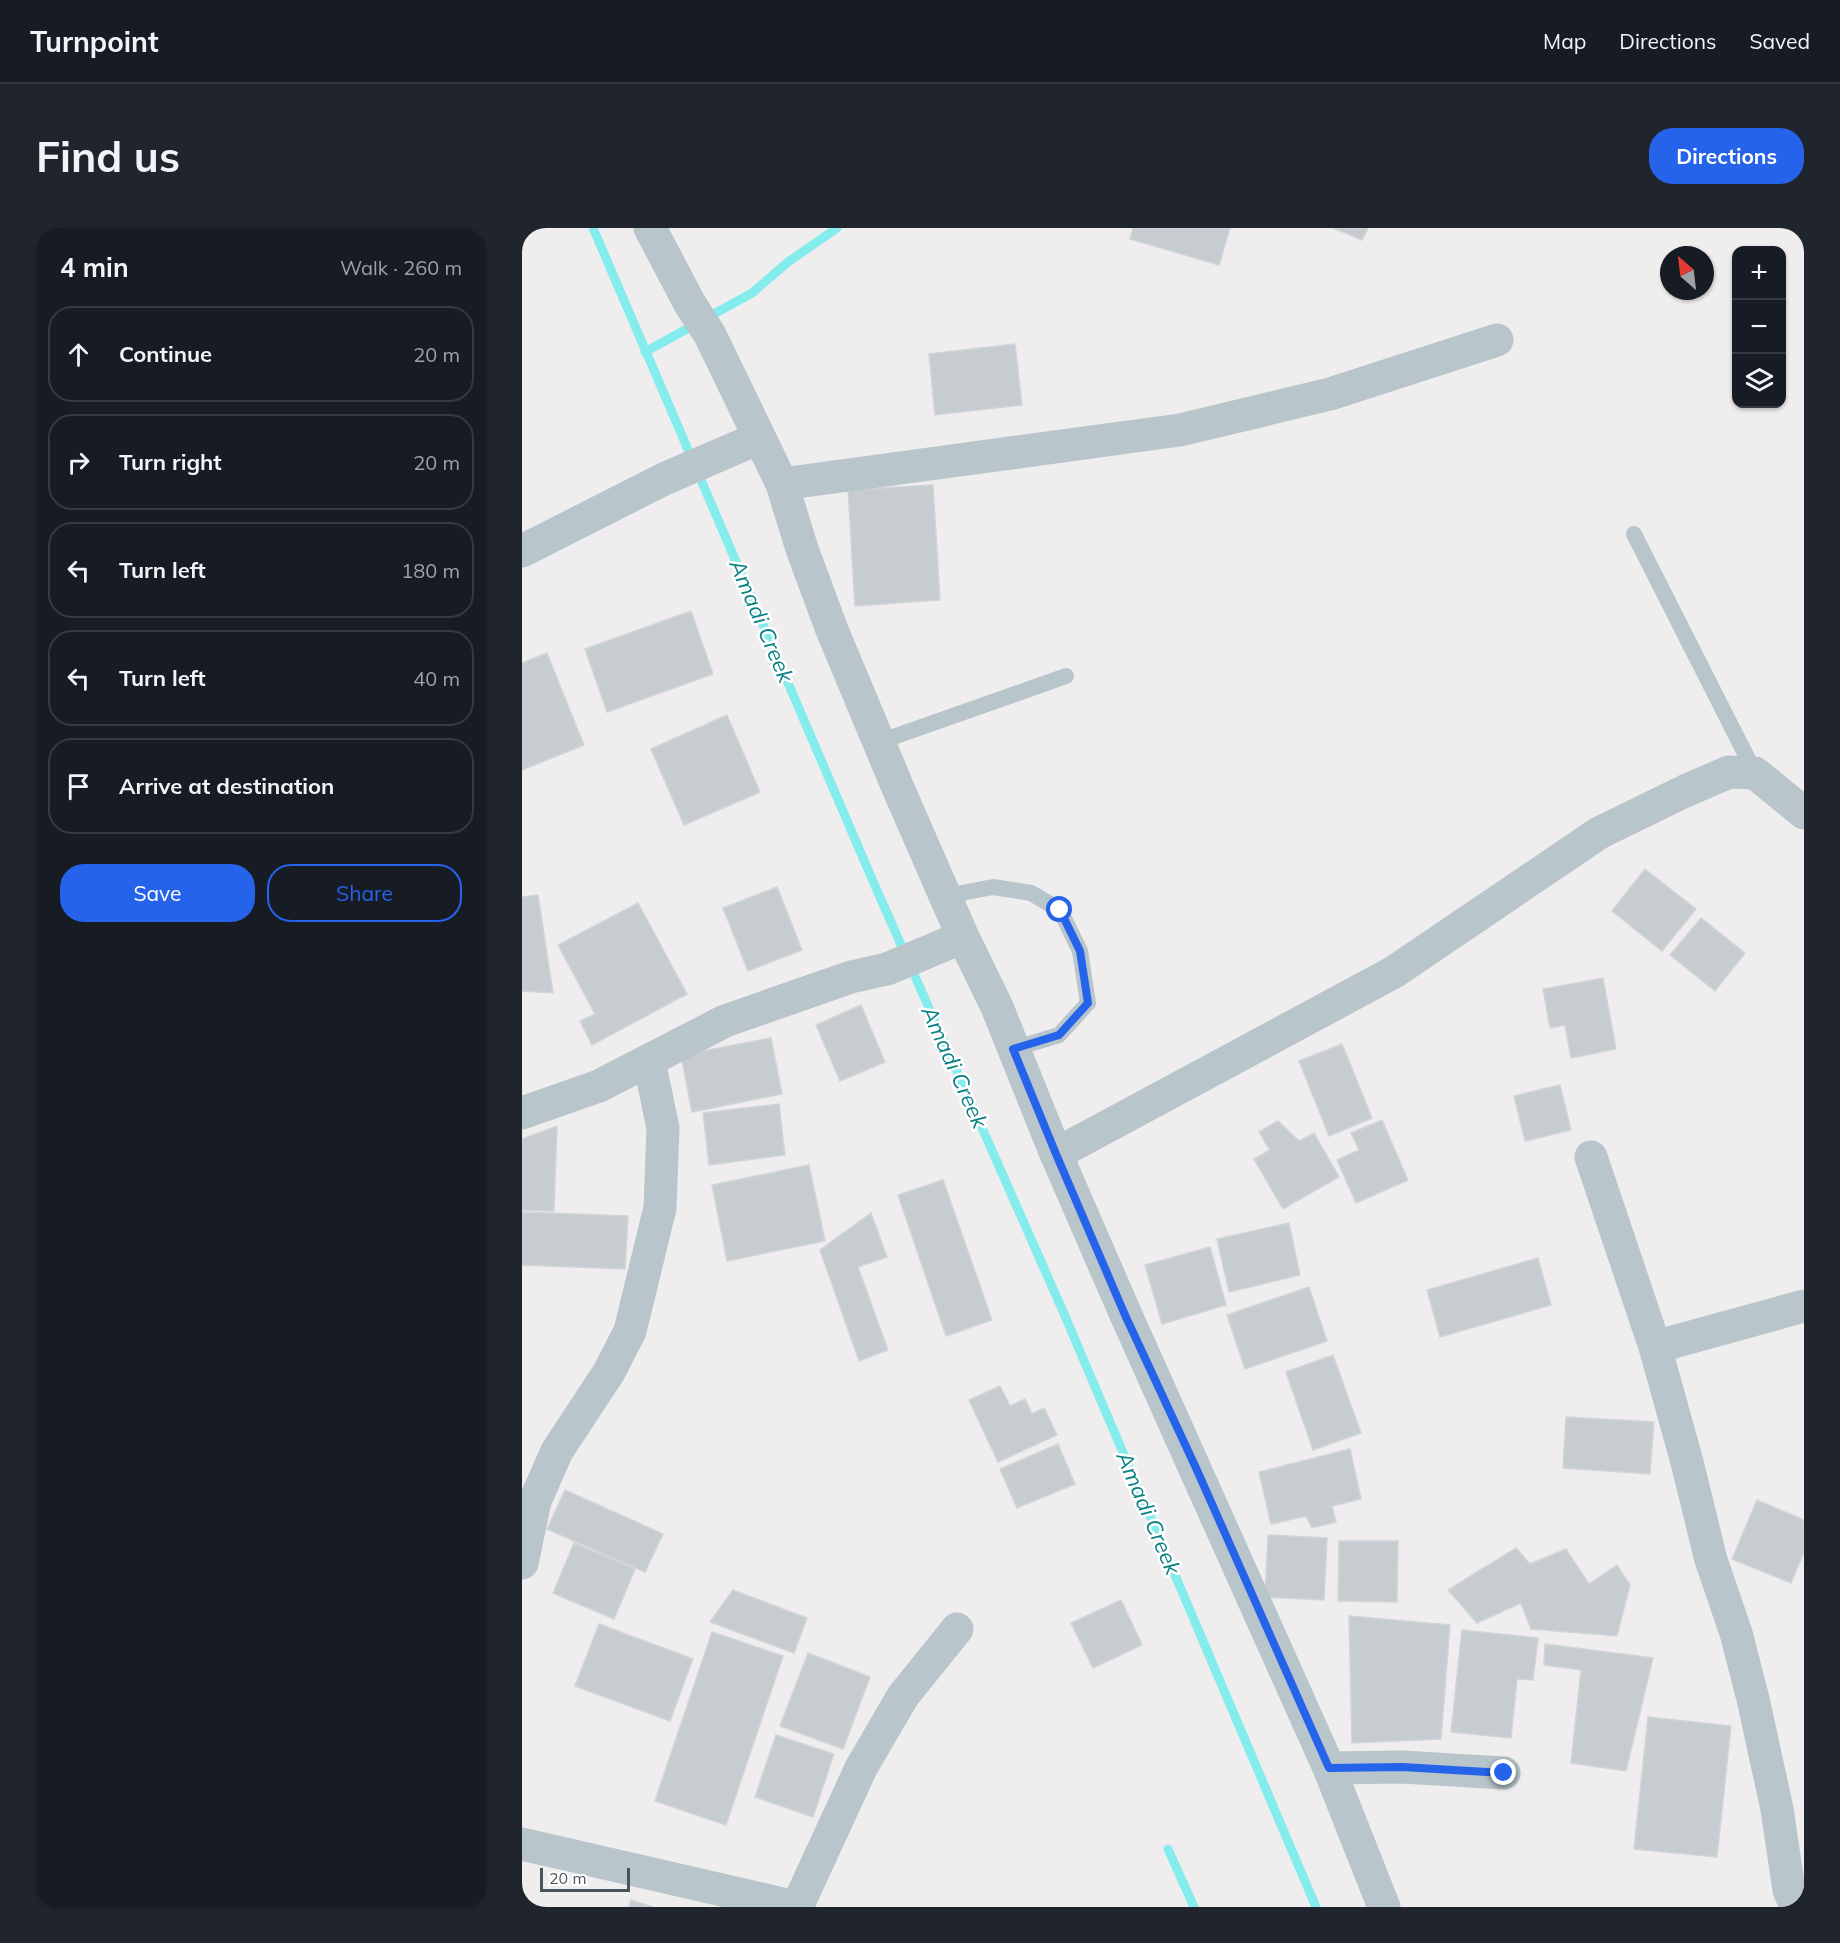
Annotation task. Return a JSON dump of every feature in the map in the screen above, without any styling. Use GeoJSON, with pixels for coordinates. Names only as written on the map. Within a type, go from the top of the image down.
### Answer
{"type":"FeatureCollection","features":[{"type":"Feature","properties":{"kind":"street"},"geometry":{"type":"LineString","coordinates":[[650,228],[690,304],[710,335],[746,444],[782,484],[802,549],[832,630],[879,742],[963,937],[997,1007],[1056,1154],[1125,1315],[1196,1468],[1329,1768],[1384,1907]]}},
{"type":"Feature","properties":{"kind":"street"},"geometry":{"type":"LineString","coordinates":[[782,484],[1180,430],[1330,394],[1497,340]]}},
{"type":"Feature","properties":{"kind":"street"},"geometry":{"type":"LineString","coordinates":[[522,551],[664,479],[746,444]]}},
{"type":"Feature","properties":{"kind":"street"},"geometry":{"type":"LineString","coordinates":[[1056,1154],[1394,972],[1599,833],[1685,791],[1729,772],[1755,773],[1804,813]]}},
{"type":"Feature","properties":{"kind":"street"},"geometry":{"type":"LineString","coordinates":[[522,1113],[599,1086],[725,1021],[851,977],[887,969],[963,937]]}},
{"type":"Feature","properties":{"kind":"street"},"geometry":{"type":"LineString","coordinates":[[522,1563],[534,1501],[557,1451],[609,1372],[630,1331],[660,1208],[663,1128],[649,1061]]}},
{"type":"Feature","properties":{"kind":"street"},"geometry":{"type":"LineString","coordinates":[[1592,1157],[1655,1347],[1711,1560],[1736,1633],[1796,1894]]}},
{"type":"Feature","properties":{"kind":"street"},"geometry":{"type":"LineString","coordinates":[[1655,1347],[1804,1306]]}},
{"type":"Feature","properties":{"kind":"street"},"geometry":{"type":"LineString","coordinates":[[522,1844],[797,1907],[861,1768],[903,1696],[957,1629]]}},
{"type":"Feature","properties":{"kind":"street"},"geometry":{"type":"LineString","coordinates":[[1329,1768],[1402,1767],[1504,1773]]}},
{"type":"Feature","properties":{"kind":"lane"},"geometry":{"type":"LineString","coordinates":[[1635,534],[1755,773]]}},
{"type":"Feature","properties":{"kind":"lane"},"geometry":{"type":"LineString","coordinates":[[879,742],[1066,676]]}},
{"type":"Feature","properties":{"kind":"lane"},"geometry":{"type":"LineString","coordinates":[[946,896],[993,887],[1031,893],[1060,910],[1080,951],[1088,1003],[1059,1035],[1013,1049]]}},
{"type":"Feature","properties":{"kind":"building"},"geometry":{"type":"Polygon","coordinates":[[[1133,228],[1230,228],[1219,265],[1130,239],[1133,228]]]}},
{"type":"Feature","properties":{"kind":"building"},"geometry":{"type":"Polygon","coordinates":[[[1333,228],[1368,228],[1362,240],[1333,228]]]}},
{"type":"Feature","properties":{"kind":"building"},"geometry":{"type":"Polygon","coordinates":[[[1015,344],[1022,405],[935,415],[929,354],[1015,344]]]}},
{"type":"Feature","properties":{"kind":"building"},"geometry":{"type":"Polygon","coordinates":[[[933,485],[940,600],[855,606],[848,490],[933,485]]]}},
{"type":"Feature","properties":{"kind":"building"},"geometry":{"type":"Polygon","coordinates":[[[691,611],[713,674],[607,712],[585,649],[691,611]]]}},
{"type":"Feature","properties":{"kind":"building"},"geometry":{"type":"Polygon","coordinates":[[[547,653],[584,745],[522,770],[522,663],[547,653]]]}},
{"type":"Feature","properties":{"kind":"building"},"geometry":{"type":"Polygon","coordinates":[[[727,715],[760,792],[684,825],[651,749],[727,715]]]}},
{"type":"Feature","properties":{"kind":"building"},"geometry":{"type":"Polygon","coordinates":[[[1645,869],[1696,909],[1662,951],[1612,911],[1645,869]]]}},
{"type":"Feature","properties":{"kind":"building"},"geometry":{"type":"Polygon","coordinates":[[[777,887],[802,950],[748,971],[723,908],[777,887]]]}},
{"type":"Feature","properties":{"kind":"building"},"geometry":{"type":"Polygon","coordinates":[[[538,895],[553,993],[522,991],[522,897],[538,895]]]}},
{"type":"Feature","properties":{"kind":"building"},"geometry":{"type":"Polygon","coordinates":[[[638,903],[687,994],[592,1045],[580,1021],[595,1014],[558,945],[638,903]]]}},
{"type":"Feature","properties":{"kind":"building"},"geometry":{"type":"Polygon","coordinates":[[[1701,918],[1745,953],[1715,991],[1670,955],[1701,918]]]}},
{"type":"Feature","properties":{"kind":"building"},"geometry":{"type":"Polygon","coordinates":[[[1603,978],[1616,1049],[1571,1058],[1565,1025],[1550,1028],[1543,989],[1603,978]]]}},
{"type":"Feature","properties":{"kind":"building"},"geometry":{"type":"Polygon","coordinates":[[[861,1005],[885,1062],[840,1081],[816,1025],[861,1005]]]}},
{"type":"Feature","properties":{"kind":"building"},"geometry":{"type":"Polygon","coordinates":[[[771,1038],[782,1094],[692,1112],[681,1055],[771,1038]]]}},
{"type":"Feature","properties":{"kind":"building"},"geometry":{"type":"Polygon","coordinates":[[[1342,1044],[1372,1118],[1329,1136],[1299,1061],[1342,1044]]]}},
{"type":"Feature","properties":{"kind":"building"},"geometry":{"type":"Polygon","coordinates":[[[1560,1085],[1571,1130],[1525,1141],[1514,1096],[1560,1085]]]}},
{"type":"Feature","properties":{"kind":"building"},"geometry":{"type":"Polygon","coordinates":[[[779,1104],[785,1155],[709,1165],[703,1113],[779,1104]]]}},
{"type":"Feature","properties":{"kind":"building"},"geometry":{"type":"Polygon","coordinates":[[[1382,1120],[1408,1180],[1356,1203],[1337,1160],[1359,1150],[1351,1133],[1382,1120]]]}},
{"type":"Feature","properties":{"kind":"building"},"geometry":{"type":"Polygon","coordinates":[[[1278,1121],[1299,1141],[1314,1133],[1339,1177],[1283,1209],[1254,1159],[1270,1150],[1259,1132],[1278,1121]]]}},
{"type":"Feature","properties":{"kind":"building"},"geometry":{"type":"Polygon","coordinates":[[[557,1126],[554,1211],[522,1210],[522,1139],[557,1126]]]}},
{"type":"Feature","properties":{"kind":"building"},"geometry":{"type":"Polygon","coordinates":[[[809,1165],[825,1241],[727,1261],[712,1185],[809,1165]]]}},
{"type":"Feature","properties":{"kind":"building"},"geometry":{"type":"Polygon","coordinates":[[[943,1180],[992,1320],[946,1336],[898,1195],[943,1180]]]}},
{"type":"Feature","properties":{"kind":"building"},"geometry":{"type":"Polygon","coordinates":[[[522,1212],[628,1216],[625,1269],[522,1265],[522,1212]]]}},
{"type":"Feature","properties":{"kind":"building"},"geometry":{"type":"Polygon","coordinates":[[[871,1213],[887,1257],[858,1267],[888,1350],[859,1361],[820,1250],[871,1213]]]}},
{"type":"Feature","properties":{"kind":"building"},"geometry":{"type":"Polygon","coordinates":[[[1289,1223],[1300,1275],[1229,1292],[1217,1239],[1289,1223]]]}},
{"type":"Feature","properties":{"kind":"building"},"geometry":{"type":"Polygon","coordinates":[[[1210,1247],[1226,1305],[1162,1324],[1145,1265],[1210,1247]]]}},
{"type":"Feature","properties":{"kind":"building"},"geometry":{"type":"Polygon","coordinates":[[[1538,1258],[1551,1305],[1440,1337],[1427,1290],[1538,1258]]]}},
{"type":"Feature","properties":{"kind":"building"},"geometry":{"type":"Polygon","coordinates":[[[1309,1287],[1327,1341],[1245,1369],[1227,1315],[1309,1287]]]}},
{"type":"Feature","properties":{"kind":"building"},"geometry":{"type":"Polygon","coordinates":[[[1333,1355],[1361,1433],[1313,1450],[1286,1372],[1333,1355]]]}},
{"type":"Feature","properties":{"kind":"building"},"geometry":{"type":"Polygon","coordinates":[[[1000,1386],[1010,1406],[1025,1399],[1032,1414],[1044,1408],[1057,1435],[998,1462],[969,1400],[1000,1386]]]}},
{"type":"Feature","properties":{"kind":"building"},"geometry":{"type":"Polygon","coordinates":[[[1566,1417],[1654,1422],[1650,1474],[1563,1468],[1566,1417]]]}},
{"type":"Feature","properties":{"kind":"building"},"geometry":{"type":"Polygon","coordinates":[[[1058,1444],[1075,1484],[1017,1508],[1000,1469],[1058,1444]]]}},
{"type":"Feature","properties":{"kind":"building"},"geometry":{"type":"Polygon","coordinates":[[[1350,1449],[1361,1499],[1332,1506],[1336,1522],[1312,1528],[1306,1516],[1271,1524],[1259,1472],[1350,1449]]]}},
{"type":"Feature","properties":{"kind":"building"},"geometry":{"type":"Polygon","coordinates":[[[565,1490],[663,1534],[645,1572],[547,1529],[565,1490]]]}},
{"type":"Feature","properties":{"kind":"building"},"geometry":{"type":"Polygon","coordinates":[[[1757,1500],[1804,1520],[1804,1552],[1791,1583],[1732,1559],[1757,1500]]]}},
{"type":"Feature","properties":{"kind":"building"},"geometry":{"type":"Polygon","coordinates":[[[1268,1535],[1327,1538],[1324,1600],[1265,1597],[1268,1535]]]}},
{"type":"Feature","properties":{"kind":"building"},"geometry":{"type":"Polygon","coordinates":[[[1339,1541],[1398,1541],[1397,1602],[1338,1601],[1339,1541]]]}},
{"type":"Feature","properties":{"kind":"building"},"geometry":{"type":"Polygon","coordinates":[[[574,1543],[635,1569],[614,1619],[553,1593],[574,1543]]]}},
{"type":"Feature","properties":{"kind":"building"},"geometry":{"type":"Polygon","coordinates":[[[1516,1548],[1530,1564],[1566,1549],[1589,1584],[1617,1565],[1630,1585],[1617,1636],[1531,1629],[1521,1603],[1477,1623],[1448,1590],[1516,1548]]]}},
{"type":"Feature","properties":{"kind":"building"},"geometry":{"type":"Polygon","coordinates":[[[733,1590],[807,1618],[794,1653],[710,1622],[733,1590]]]}},
{"type":"Feature","properties":{"kind":"building"},"geometry":{"type":"Polygon","coordinates":[[[1121,1600],[1142,1645],[1093,1668],[1071,1623],[1121,1600]]]}},
{"type":"Feature","properties":{"kind":"building"},"geometry":{"type":"Polygon","coordinates":[[[1349,1616],[1450,1625],[1441,1739],[1352,1743],[1349,1616]]]}},
{"type":"Feature","properties":{"kind":"building"},"geometry":{"type":"Polygon","coordinates":[[[599,1624],[693,1659],[670,1721],[575,1686],[599,1624]]]}},
{"type":"Feature","properties":{"kind":"building"},"geometry":{"type":"Polygon","coordinates":[[[1462,1630],[1538,1638],[1533,1680],[1517,1679],[1511,1738],[1451,1732],[1462,1630]]]}},
{"type":"Feature","properties":{"kind":"building"},"geometry":{"type":"Polygon","coordinates":[[[712,1632],[783,1656],[726,1825],[655,1801],[712,1632]]]}},
{"type":"Feature","properties":{"kind":"building"},"geometry":{"type":"Polygon","coordinates":[[[1545,1644],[1653,1658],[1626,1771],[1571,1763],[1581,1670],[1544,1665],[1545,1644]]]}},
{"type":"Feature","properties":{"kind":"building"},"geometry":{"type":"Polygon","coordinates":[[[808,1653],[870,1677],[843,1749],[780,1726],[808,1653]]]}},
{"type":"Feature","properties":{"kind":"building"},"geometry":{"type":"Polygon","coordinates":[[[1648,1717],[1731,1726],[1717,1857],[1634,1849],[1648,1717]]]}},
{"type":"Feature","properties":{"kind":"building"},"geometry":{"type":"Polygon","coordinates":[[[776,1735],[834,1754],[813,1817],[755,1797],[776,1735]]]}},
{"type":"Feature","properties":{"kind":"building"},"geometry":{"type":"Polygon","coordinates":[[[631,1900],[653,1907],[629,1907],[631,1900]]]}},
{"type":"Feature","properties":{"kind":"waterway","name":"Amadi Creek"},"geometry":{"type":"LineString","coordinates":[[593,228],[872,879],[1062,1309],[1316,1907]]}},
{"type":"Feature","properties":{"kind":"waterway"},"geometry":{"type":"LineString","coordinates":[[645,352],[752,293],[788,262],[837,228]]}},
{"type":"Feature","properties":{"kind":"waterway"},"geometry":{"type":"LineString","coordinates":[[1168,1849],[1194,1907]]}},
{"type":"Feature","properties":{"kind":"route"},"geometry":{"type":"LineString","coordinates":[[1060,910],[1080,951],[1088,1003],[1059,1035],[1013,1049],[1125,1315],[1196,1468],[1225,1538],[1329,1768],[1402,1767],[1504,1773]]}}]}
